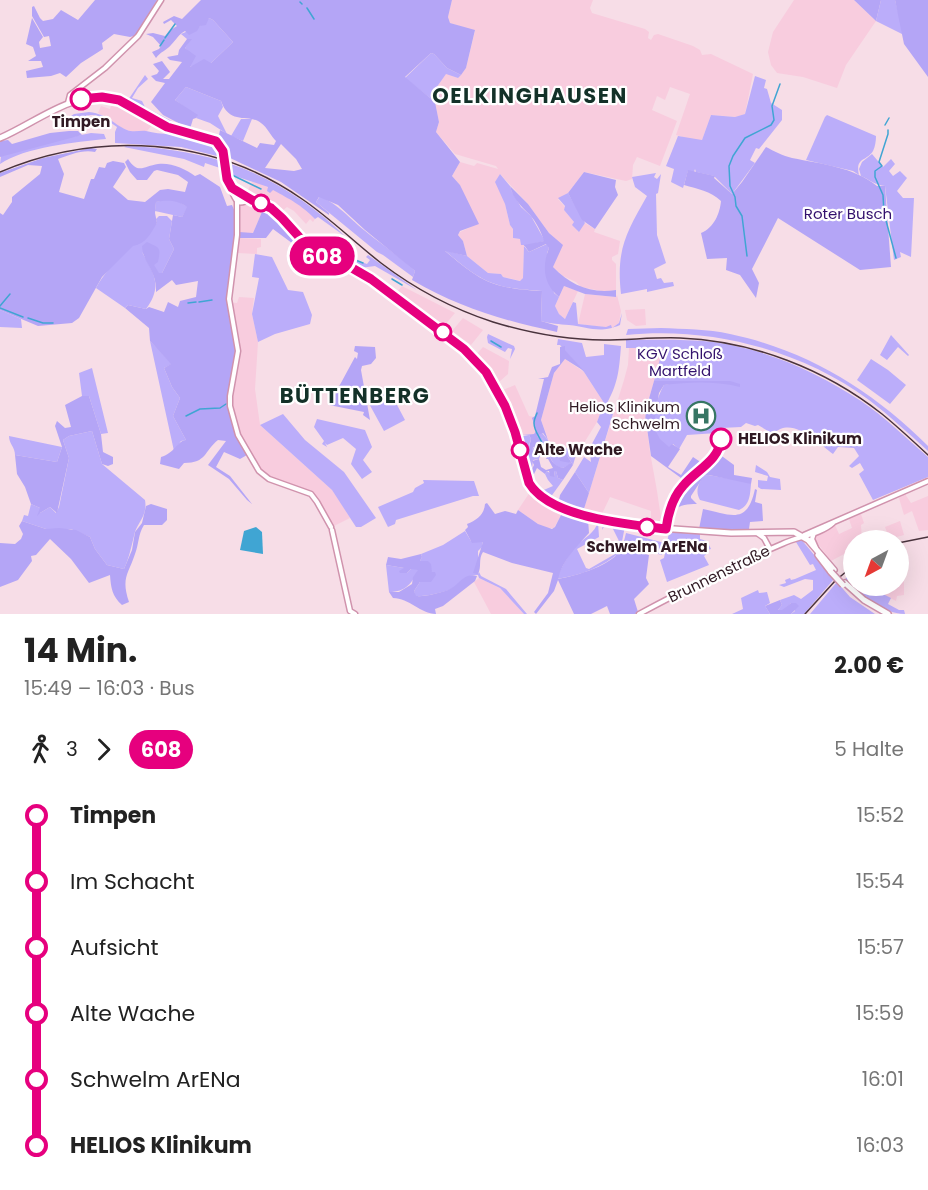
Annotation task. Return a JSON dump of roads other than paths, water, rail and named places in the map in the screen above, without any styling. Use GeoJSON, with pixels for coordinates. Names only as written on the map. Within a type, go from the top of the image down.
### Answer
{"type":"FeatureCollection","features":[{"type":"Feature","properties":{"kind":"main road"},"geometry":{"type":"LineString","coordinates":[[68,103],[70,94],[105,68],[138,36],[161,0]]}},
{"type":"Feature","properties":{"kind":"main road"},"geometry":{"type":"LineString","coordinates":[[0,138],[26,127],[68,103],[97,97],[119,100],[167,127],[213,140],[221,146],[227,179],[240,198],[265,204],[276,212],[310,249],[371,279],[434,325],[474,358],[490,378],[508,412],[518,440],[526,476],[538,495],[556,505],[610,521],[666,529],[756,533],[786,531],[802,536],[817,548]]}},
{"type":"Feature","properties":{"kind":"main road"},"geometry":{"type":"LineString","coordinates":[[240,198],[236,211],[237,235],[229,309],[238,351],[229,400],[238,435],[261,474],[311,494],[318,502],[332,528],[348,612],[355,614]]}},
{"type":"Feature","properties":{"kind":"main road"},"geometry":{"type":"LineString","coordinates":[[802,536],[814,533],[928,481]]}},
{"type":"Feature","properties":{"kind":"main road"},"geometry":{"type":"LineString","coordinates":[[802,536],[833,523]]}},
{"type":"Feature","properties":{"kind":"main road"},"geometry":{"type":"LineString","coordinates":[[756,533],[764,538],[770,549]]}},
{"type":"Feature","properties":{"kind":"main road"},"geometry":{"type":"LineString","coordinates":[[814,533],[813,539],[817,548],[833,571]]}},
{"type":"Feature","properties":{"kind":"main road"},"geometry":{"type":"LineString","coordinates":[[802,536],[843,583]]}},
{"type":"Feature","properties":{"kind":"main road","name":"Brunnenstraße"},"geometry":{"type":"LineString","coordinates":[[639,614],[711,575],[802,536]]}},
{"type":"Feature","properties":{"kind":"main road"},"geometry":{"type":"LineString","coordinates":[[855,596],[880,614]]}},
{"type":"Feature","properties":{"kind":"main road"},"geometry":{"type":"LineString","coordinates":[[859,596],[888,614]]}},
{"type":"Feature","properties":{"kind":"water"},"geometry":{"type":"Polygon","coordinates":[[[256,527],[262,532],[263,554],[240,550],[244,531],[256,527]]]}},
{"type":"Feature","properties":{"kind":"waterway"},"geometry":{"type":"LineString","coordinates":[[307,8],[314,19]]}},
{"type":"Feature","properties":{"kind":"waterway"},"geometry":{"type":"LineString","coordinates":[[165,38],[175,24]]}},
{"type":"Feature","properties":{"kind":"waterway"},"geometry":{"type":"LineString","coordinates":[[160,46],[164,40]]}},
{"type":"Feature","properties":{"kind":"waterway"},"geometry":{"type":"LineString","coordinates":[[747,256],[742,216],[736,206],[730,186],[729,166],[745,138],[771,125],[774,120],[772,106],[780,84]]}},
{"type":"Feature","properties":{"kind":"waterway"},"geometry":{"type":"LineString","coordinates":[[136,111],[145,118]]}},
{"type":"Feature","properties":{"kind":"waterway"},"geometry":{"type":"LineString","coordinates":[[885,125],[889,118]]}},
{"type":"Feature","properties":{"kind":"waterway"},"geometry":{"type":"LineString","coordinates":[[165,128],[210,142]]}},
{"type":"Feature","properties":{"kind":"waterway"},"geometry":{"type":"LineString","coordinates":[[888,130],[879,162],[882,166],[875,171],[875,177],[883,195],[884,213],[896,258]]}},
{"type":"Feature","properties":{"kind":"waterway"},"geometry":{"type":"LineString","coordinates":[[230,174],[261,189]]}},
{"type":"Feature","properties":{"kind":"waterway"},"geometry":{"type":"LineString","coordinates":[[331,250],[363,263]]}},
{"type":"Feature","properties":{"kind":"waterway"},"geometry":{"type":"LineString","coordinates":[[392,279],[402,285]]}},
{"type":"Feature","properties":{"kind":"waterway"},"geometry":{"type":"LineString","coordinates":[[0,306],[10,294]]}},
{"type":"Feature","properties":{"kind":"waterway"},"geometry":{"type":"LineString","coordinates":[[199,302],[212,300]]}},
{"type":"Feature","properties":{"kind":"waterway"},"geometry":{"type":"LineString","coordinates":[[188,303],[196,302]]}},
{"type":"Feature","properties":{"kind":"waterway"},"geometry":{"type":"LineString","coordinates":[[0,308],[23,317]]}},
{"type":"Feature","properties":{"kind":"waterway"},"geometry":{"type":"LineString","coordinates":[[28,318],[43,323],[53,323]]}},
{"type":"Feature","properties":{"kind":"waterway"},"geometry":{"type":"LineString","coordinates":[[491,341],[501,347]]}},
{"type":"Feature","properties":{"kind":"waterway"},"geometry":{"type":"LineString","coordinates":[[186,416],[200,409],[220,408],[226,404]]}},
{"type":"Feature","properties":{"kind":"waterway"},"geometry":{"type":"LineString","coordinates":[[537,413],[534,422],[543,445],[543,454]]}},
{"type":"Feature","properties":{"kind":"railway"},"geometry":{"type":"LineString","coordinates":[[0,172],[38,159],[76,150],[115,146],[155,146],[194,152],[231,163],[268,178],[302,199],[394,272],[421,290],[463,311],[534,333],[590,340],[661,338],[707,340],[787,360],[860,398],[888,419],[928,455]]}},
{"type":"Feature","properties":{"kind":"railway"},"geometry":{"type":"LineString","coordinates":[[909,541],[928,537]]}},
{"type":"Feature","properties":{"kind":"railway"},"geometry":{"type":"LineString","coordinates":[[805,614],[843,574]]}},
{"type":"Feature","properties":{"kind":"place","name":"Timpen"},"geometry":{"type":"Point","coordinates":[81,99]}},
{"type":"Feature","properties":{"kind":"place","name":"Helios Klinikum Schwelm"},"geometry":{"type":"Point","coordinates":[701,416]}},
{"type":"Feature","properties":{"kind":"place","name":"HELIOS Klinikum"},"geometry":{"type":"Point","coordinates":[721,439]}},
{"type":"Feature","properties":{"kind":"place","name":"Alte Wache"},"geometry":{"type":"Point","coordinates":[520,450]}},
{"type":"Feature","properties":{"kind":"place","name":"Schwelm ArENa"},"geometry":{"type":"Point","coordinates":[647,527]}},
{"type":"Feature","properties":{"kind":"district","name":"OELKINGHAUSEN"},"geometry":{"type":"Point","coordinates":[530,96]}},
{"type":"Feature","properties":{"kind":"district","name":"BÜTTENBERG"},"geometry":{"type":"Point","coordinates":[355,396]}},
{"type":"Feature","properties":{"kind":"park label","name":"Roter Busch"},"geometry":{"type":"Point","coordinates":[848,214]}},
{"type":"Feature","properties":{"kind":"park label","name":"KGV Schloß Martfeld"},"geometry":{"type":"Point","coordinates":[680,362]}}]}
